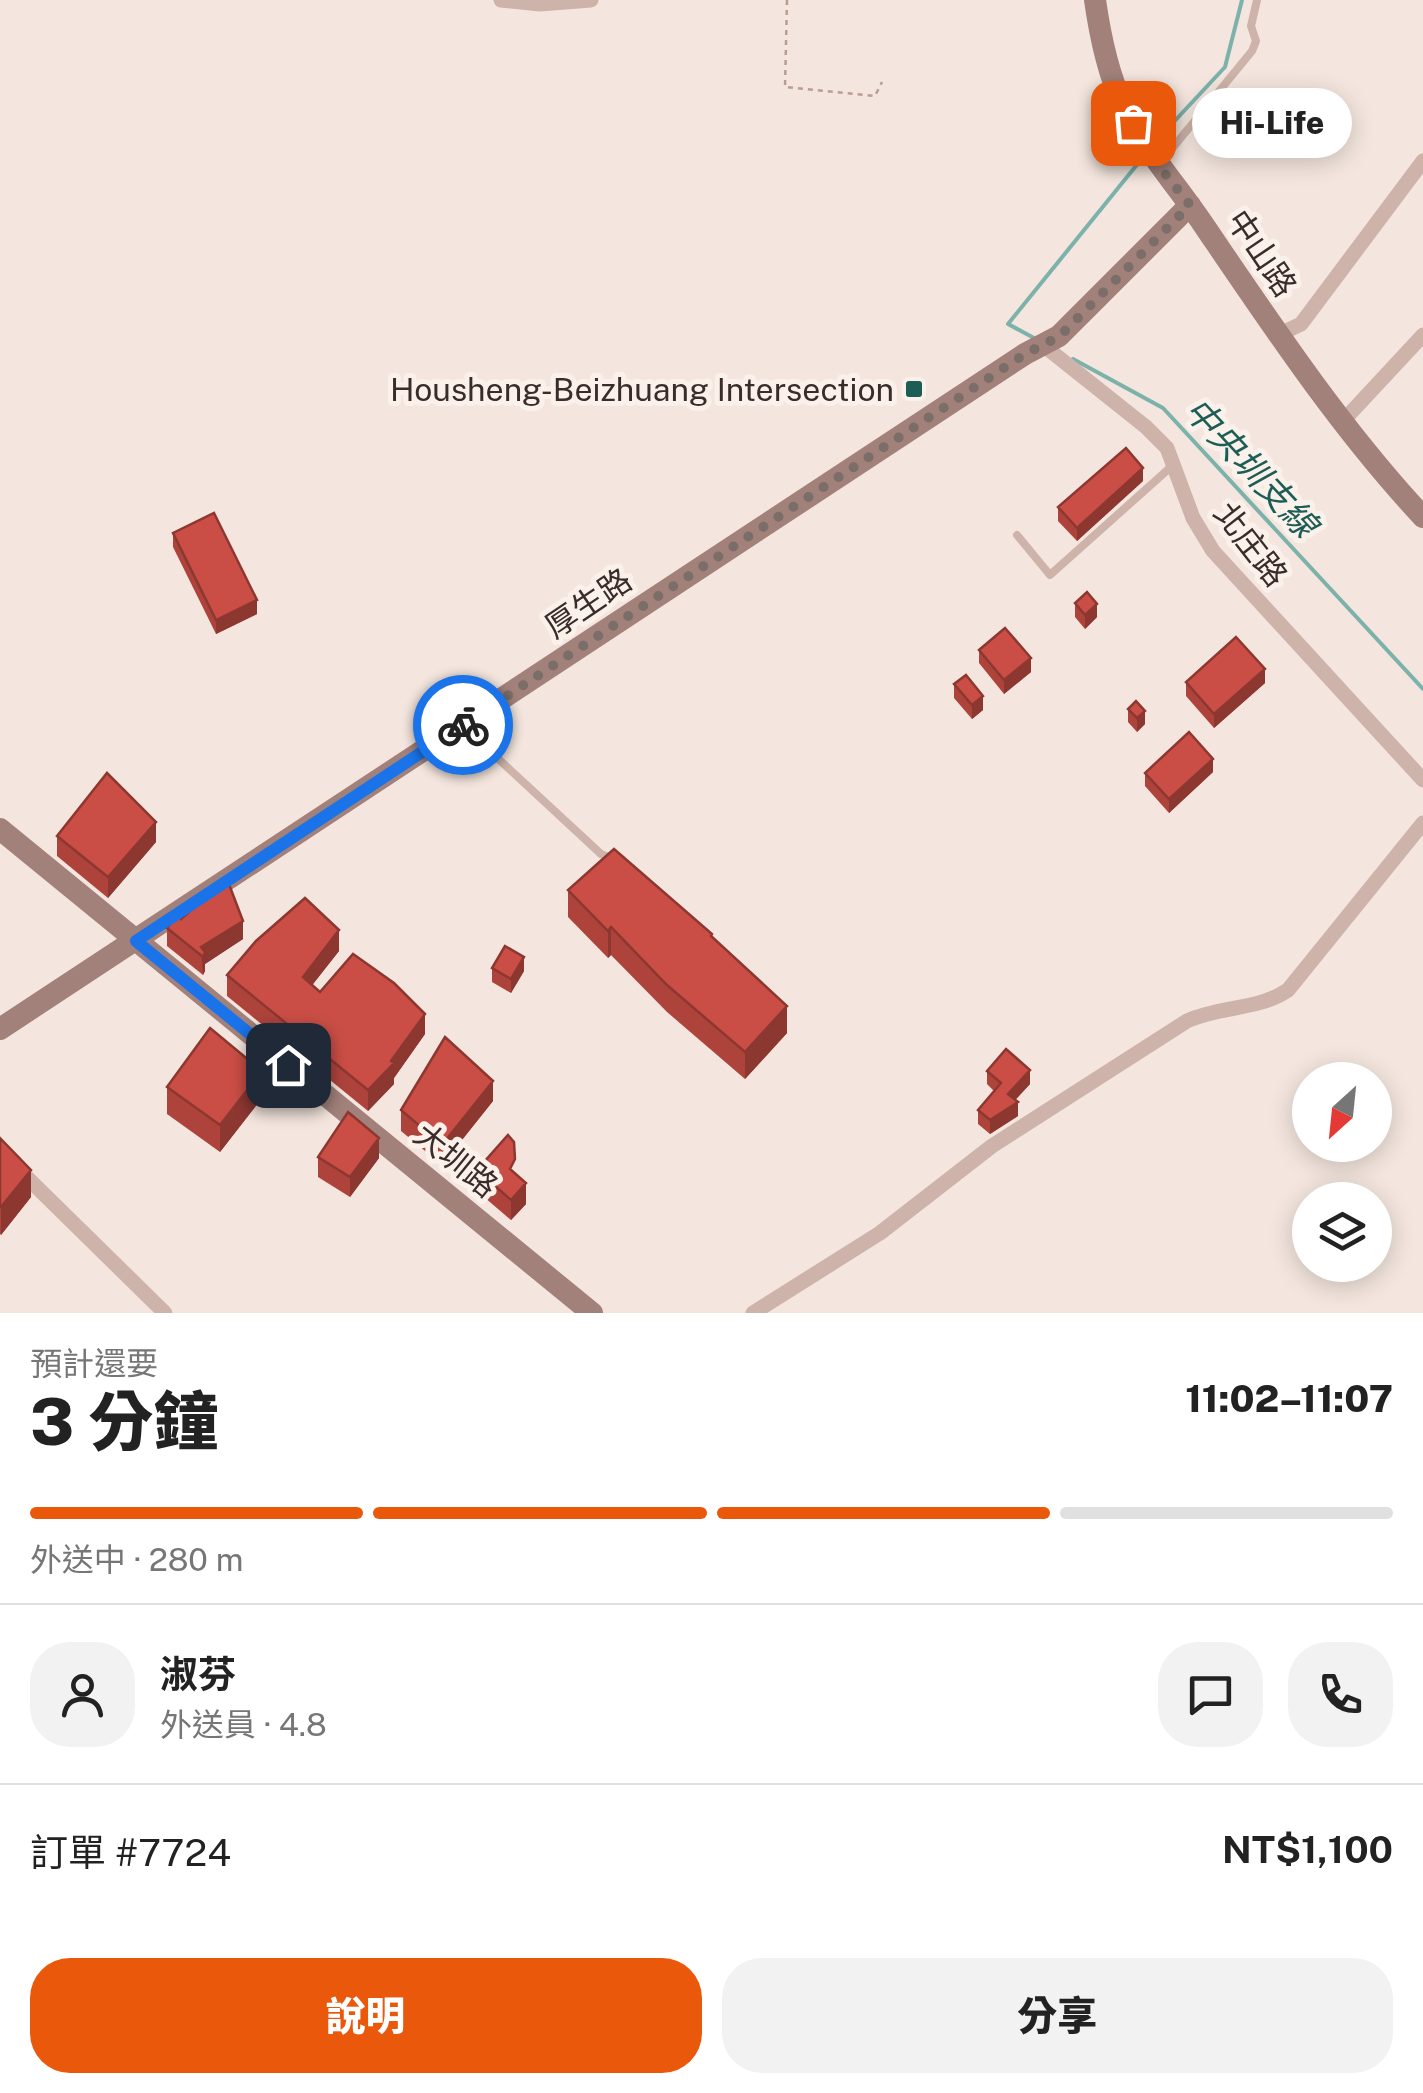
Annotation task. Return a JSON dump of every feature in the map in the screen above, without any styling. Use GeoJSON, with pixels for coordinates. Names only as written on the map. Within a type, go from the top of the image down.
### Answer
{"type":"FeatureCollection","features":[{"type":"Feature","properties":{"kind":"street"},"geometry":{"type":"LineString","coordinates":[[501,0],[540,4],[591,0]]}},
{"type":"Feature","properties":{"kind":"street","name":"中山路"},"geometry":{"type":"LineString","coordinates":[[1096,0],[1100,36],[1113,81],[1153,155],[1278,335],[1423,517]]}},
{"type":"Feature","properties":{"kind":"street"},"geometry":{"type":"LineString","coordinates":[[1278,335],[1301,324],[1423,160]]}},
{"type":"Feature","properties":{"kind":"street","name":"厚生路"},"geometry":{"type":"LineString","coordinates":[[0,1029],[792,506],[1060,336],[1190,205]]}},
{"type":"Feature","properties":{"kind":"street"},"geometry":{"type":"LineString","coordinates":[[1344,420],[1423,335]]}},
{"type":"Feature","properties":{"kind":"street","name":"北庄路"},"geometry":{"type":"LineString","coordinates":[[1042,345],[1146,427],[1166,448],[1192,518],[1213,551],[1423,780]]}},
{"type":"Feature","properties":{"kind":"street"},"geometry":{"type":"LineString","coordinates":[[753,1313],[880,1233],[992,1146],[1188,1021],[1207,1013],[1268,1001],[1288,990],[1423,823]]}},
{"type":"Feature","properties":{"kind":"street","name":"大圳路"},"geometry":{"type":"LineString","coordinates":[[0,829],[592,1313]]}},
{"type":"Feature","properties":{"kind":"street"},"geometry":{"type":"LineString","coordinates":[[0,1151],[165,1313]]}},
{"type":"Feature","properties":{"kind":"lane"},"geometry":{"type":"LineString","coordinates":[[1153,155],[1252,51],[1256,41],[1251,26],[1257,0]]}},
{"type":"Feature","properties":{"kind":"lane"},"geometry":{"type":"LineString","coordinates":[[1017,535],[1050,575],[1172,466]]}},
{"type":"Feature","properties":{"kind":"lane"},"geometry":{"type":"LineString","coordinates":[[463,726],[601,854],[621,862]]}},
{"type":"Feature","properties":{"kind":"path"},"geometry":{"type":"LineString","coordinates":[[788,0],[785,88],[875,96],[882,82]]}},
{"type":"Feature","properties":{"kind":"building"},"geometry":{"type":"Polygon","coordinates":[[[1126,448],[1143,468],[1077,528],[1058,507],[1126,448]]]}},
{"type":"Feature","properties":{"kind":"building"},"geometry":{"type":"Polygon","coordinates":[[[214,513],[257,600],[216,620],[173,533],[214,513]]]}},
{"type":"Feature","properties":{"kind":"building"},"geometry":{"type":"Polygon","coordinates":[[[1087,592],[1097,604],[1085,615],[1075,603],[1087,592]]]}},
{"type":"Feature","properties":{"kind":"building"},"geometry":{"type":"Polygon","coordinates":[[[1005,628],[1031,658],[1004,680],[979,650],[1005,628]]]}},
{"type":"Feature","properties":{"kind":"building"},"geometry":{"type":"Polygon","coordinates":[[[1236,637],[1265,669],[1214,714],[1186,682],[1236,637]]]}},
{"type":"Feature","properties":{"kind":"building"},"geometry":{"type":"Polygon","coordinates":[[[966,675],[983,696],[972,705],[954,684],[966,675]]]}},
{"type":"Feature","properties":{"kind":"building"},"geometry":{"type":"Polygon","coordinates":[[[1136,701],[1145,711],[1137,718],[1128,709],[1136,701]]]}},
{"type":"Feature","properties":{"kind":"building"},"geometry":{"type":"Polygon","coordinates":[[[1189,732],[1213,759],[1169,799],[1145,773],[1189,732]]]}},
{"type":"Feature","properties":{"kind":"building"},"geometry":{"type":"Polygon","coordinates":[[[107,773],[156,822],[108,877],[57,836],[107,773]]]}},
{"type":"Feature","properties":{"kind":"building"},"geometry":{"type":"Polygon","coordinates":[[[614,849],[787,1006],[745,1052],[667,985],[611,927],[608,931],[568,890],[614,849]]]}},
{"type":"Feature","properties":{"kind":"building"},"geometry":{"type":"Polygon","coordinates":[[[227,879],[243,921],[201,947],[203,957],[167,928],[178,914],[181,919],[227,879]]]}},
{"type":"Feature","properties":{"kind":"building"},"geometry":{"type":"Polygon","coordinates":[[[305,898],[339,930],[303,977],[320,992],[353,954],[394,983],[425,1014],[391,1061],[394,1063],[368,1090],[227,975],[256,941],[305,898]]]}},
{"type":"Feature","properties":{"kind":"building"},"geometry":{"type":"Polygon","coordinates":[[[505,946],[524,957],[511,979],[492,968],[505,946]]]}},
{"type":"Feature","properties":{"kind":"building"},"geometry":{"type":"Polygon","coordinates":[[[210,1028],[262,1071],[220,1125],[167,1087],[210,1028]]]}},
{"type":"Feature","properties":{"kind":"building"},"geometry":{"type":"Polygon","coordinates":[[[445,1037],[493,1081],[442,1145],[401,1110],[445,1037]]]}},
{"type":"Feature","properties":{"kind":"building"},"geometry":{"type":"Polygon","coordinates":[[[1006,1049],[1030,1070],[1008,1094],[1018,1102],[990,1120],[978,1110],[1001,1083],[987,1071],[1006,1049]]]}},
{"type":"Feature","properties":{"kind":"building"},"geometry":{"type":"Polygon","coordinates":[[[348,1112],[379,1138],[350,1177],[318,1157],[348,1112]]]}},
{"type":"Feature","properties":{"kind":"building"},"geometry":{"type":"Polygon","coordinates":[[[508,1135],[514,1142],[515,1159],[510,1169],[526,1183],[511,1200],[477,1170],[508,1135]]]}},
{"type":"Feature","properties":{"kind":"building"},"geometry":{"type":"Polygon","coordinates":[[[0,1138],[31,1170],[1,1207],[0,1206],[0,1138]]]}},
{"type":"Feature","properties":{"kind":"waterway"},"geometry":{"type":"LineString","coordinates":[[1156,141],[1225,67],[1242,0]]}},
{"type":"Feature","properties":{"kind":"waterway"},"geometry":{"type":"LineString","coordinates":[[1034,338],[1008,324],[1144,156]]}},
{"type":"Feature","properties":{"kind":"waterway","name":"中央圳支線"},"geometry":{"type":"LineString","coordinates":[[1073,359],[1163,408],[1423,689]]}},
{"type":"Feature","properties":{"kind":"way so far"},"geometry":{"type":"LineString","coordinates":[[463,725],[1025,354],[1060,336],[1190,205],[1158,165],[1133,123]]}},
{"type":"Feature","properties":{"kind":"place","name":"Hi-Life"},"geometry":{"type":"Point","coordinates":[1133,123]}},
{"type":"Feature","properties":{"kind":"place","name":"Housheng-Beizhuang Intersection"},"geometry":{"type":"Point","coordinates":[914,389]}},
{"type":"Feature","properties":{"kind":"route"},"geometry":{"type":"LineString","coordinates":[[288,1065],[136,941],[463,725]]}}]}
